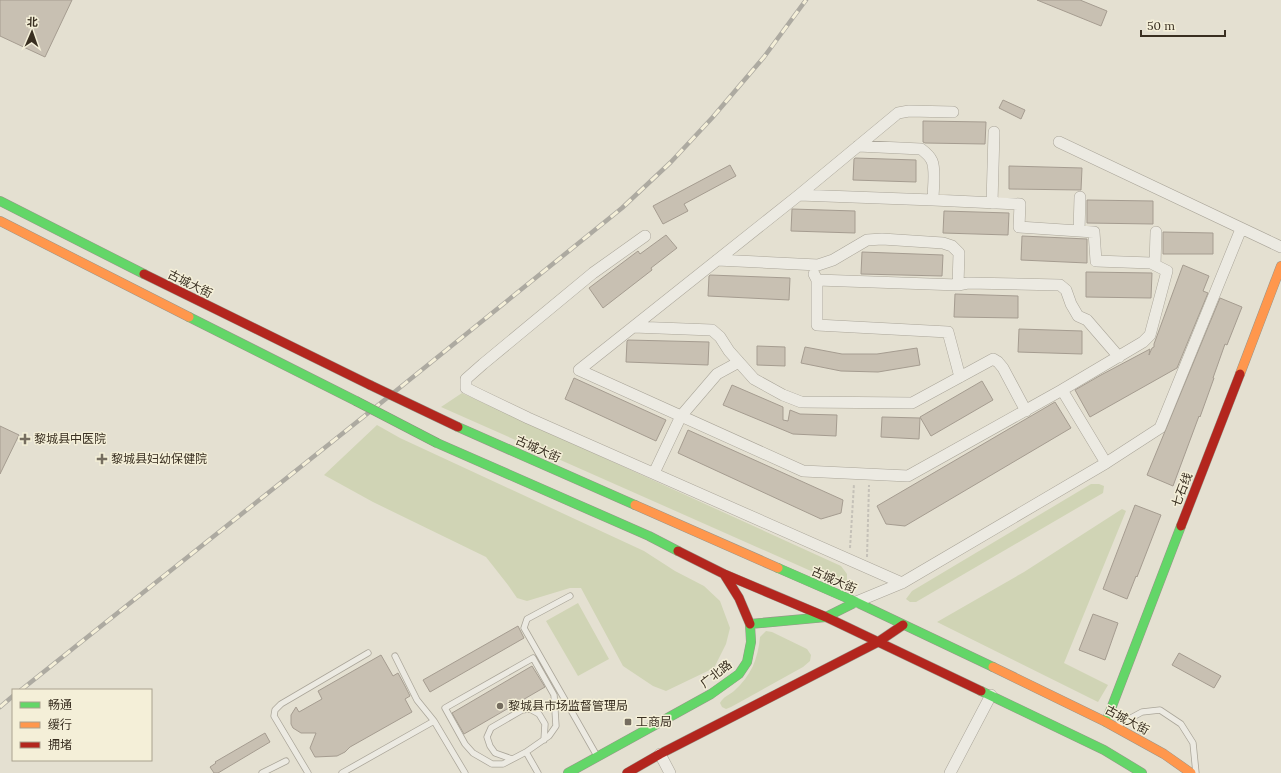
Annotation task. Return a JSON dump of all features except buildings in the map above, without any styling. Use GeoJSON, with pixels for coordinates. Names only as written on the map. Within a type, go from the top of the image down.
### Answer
{"type":"FeatureCollection","features":[{"type":"Feature","properties":{"kind":"main road","name":"古城大街"},"geometry":{"type":"LineString","coordinates":[[0,201],[370,386],[458,427],[856,602],[1106,722],[1164,754],[1191,773]]}},
{"type":"Feature","properties":{"kind":"main road"},"geometry":{"type":"LineString","coordinates":[[0,221],[437,443],[649,536],[724,574],[826,617],[1104,750],[1142,773]]}},
{"type":"Feature","properties":{"kind":"main road","name":"七石线"},"geometry":{"type":"LineString","coordinates":[[1106,722],[1281,266]]}},
{"type":"Feature","properties":{"kind":"main road","name":"广北路"},"geometry":{"type":"LineString","coordinates":[[568,773],[711,694],[739,674],[747,662],[751,642],[750,624],[745,607],[724,574]]}},
{"type":"Feature","properties":{"kind":"main road"},"geometry":{"type":"LineString","coordinates":[[750,624],[826,617],[856,602]]}},
{"type":"Feature","properties":{"kind":"main road"},"geometry":{"type":"LineString","coordinates":[[626,773],[878,642],[903,625]]}},
{"type":"Feature","properties":{"kind":"street"},"geometry":{"type":"LineString","coordinates":[[799,195],[1020,204],[1019,227],[1094,232],[1096,262],[1151,263],[1167,271],[1150,335],[1143,342],[1026,411],[908,476],[803,471],[579,370],[799,195],[898,113],[909,111],[953,112]]}},
{"type":"Feature","properties":{"kind":"street"},"geometry":{"type":"LineString","coordinates":[[992,203],[994,132]]}},
{"type":"Feature","properties":{"kind":"street"},"geometry":{"type":"LineString","coordinates":[[1058,142],[1281,247]]}},
{"type":"Feature","properties":{"kind":"street"},"geometry":{"type":"LineString","coordinates":[[858,146],[921,149],[927,153],[932,161],[934,171],[933,200]]}},
{"type":"Feature","properties":{"kind":"street"},"geometry":{"type":"LineString","coordinates":[[1078,231],[1080,197]]}},
{"type":"Feature","properties":{"kind":"street"},"geometry":{"type":"LineString","coordinates":[[856,602],[902,583],[1106,463],[1160,428],[1241,229]]}},
{"type":"Feature","properties":{"kind":"street"},"geometry":{"type":"LineString","coordinates":[[1155,265],[1156,232]]}},
{"type":"Feature","properties":{"kind":"street"},"geometry":{"type":"LineString","coordinates":[[645,236],[593,273],[483,364],[466,379],[466,388],[528,418],[902,583]]}},
{"type":"Feature","properties":{"kind":"street"},"geometry":{"type":"LineString","coordinates":[[717,260],[818,265],[833,260],[867,240],[882,239],[943,243],[952,246],[958,253],[958,285]]}},
{"type":"Feature","properties":{"kind":"street"},"geometry":{"type":"LineString","coordinates":[[810,265],[817,280],[817,325],[948,332],[960,377]]}},
{"type":"Feature","properties":{"kind":"street"},"geometry":{"type":"LineString","coordinates":[[817,280],[958,285],[968,283],[1060,285],[1066,290],[1071,304],[1078,316],[1087,320],[1119,356]]}},
{"type":"Feature","properties":{"kind":"street"},"geometry":{"type":"LineString","coordinates":[[633,327],[712,330],[720,337],[729,351],[754,379],[783,395],[801,402],[912,403],[993,359],[998,362],[1026,411]]}},
{"type":"Feature","properties":{"kind":"street"},"geometry":{"type":"LineString","coordinates":[[654,473],[681,416],[717,374],[739,362]]}},
{"type":"Feature","properties":{"kind":"street"},"geometry":{"type":"LineString","coordinates":[[1062,390],[1106,463]]}},
{"type":"Feature","properties":{"kind":"street"},"geometry":{"type":"LineString","coordinates":[[950,773],[991,695]]}},
{"type":"Feature","properties":{"kind":"street"},"geometry":{"type":"LineString","coordinates":[[660,754],[670,773]]}},
{"type":"Feature","properties":{"kind":"lane"},"geometry":{"type":"LineString","coordinates":[[570,596],[527,619],[524,628],[597,756]]}},
{"type":"Feature","properties":{"kind":"lane"},"geometry":{"type":"LineString","coordinates":[[308,773],[274,716],[275,710],[281,704],[368,653]]}},
{"type":"Feature","properties":{"kind":"lane"},"geometry":{"type":"LineString","coordinates":[[395,656],[417,700],[434,721],[465,773]]}},
{"type":"Feature","properties":{"kind":"lane"},"geometry":{"type":"LineString","coordinates":[[533,658],[554,695],[556,726],[549,736],[526,752],[503,764],[492,764],[473,753],[465,744],[445,708],[533,658]]}},
{"type":"Feature","properties":{"kind":"lane"},"geometry":{"type":"LineString","coordinates":[[512,759],[495,753],[490,746],[487,737],[491,728],[522,710],[530,709],[539,714],[545,724],[544,740]]}},
{"type":"Feature","properties":{"kind":"lane"},"geometry":{"type":"LineString","coordinates":[[1115,727],[1142,712],[1160,710],[1181,724],[1193,743],[1196,773]]}},
{"type":"Feature","properties":{"kind":"lane"},"geometry":{"type":"LineString","coordinates":[[342,773],[434,721]]}},
{"type":"Feature","properties":{"kind":"lane"},"geometry":{"type":"LineString","coordinates":[[526,752],[538,773]]}},
{"type":"Feature","properties":{"kind":"lane"},"geometry":{"type":"LineString","coordinates":[[262,773],[286,761]]}},
{"type":"Feature","properties":{"kind":"path"},"geometry":{"type":"LineString","coordinates":[[849,560],[855,473]]}},
{"type":"Feature","properties":{"kind":"path"},"geometry":{"type":"LineString","coordinates":[[867,568],[869,474]]}},
{"type":"Feature","properties":{"kind":"green space"},"geometry":{"type":"Polygon","coordinates":[[[462,393],[841,566],[847,574],[847,587],[441,407],[462,393]]]}},
{"type":"Feature","properties":{"kind":"green space"},"geometry":{"type":"Polygon","coordinates":[[[377,425],[400,438],[644,551],[675,571],[704,586],[720,601],[730,628],[726,644],[714,668],[666,691],[653,686],[623,666],[581,588],[570,588],[527,601],[517,598],[486,557],[373,502],[324,475],[377,425]]]}},
{"type":"Feature","properties":{"kind":"green space"},"geometry":{"type":"Polygon","coordinates":[[[1091,484],[1099,484],[1104,486],[1103,493],[916,602],[910,602],[906,599],[912,591],[1091,484]]]}},
{"type":"Feature","properties":{"kind":"green space"},"geometry":{"type":"Polygon","coordinates":[[[1122,509],[1126,511],[1064,663],[1108,685],[1098,702],[937,622],[1024,572],[1122,509]]]}},
{"type":"Feature","properties":{"kind":"green space"},"geometry":{"type":"Polygon","coordinates":[[[578,603],[609,659],[578,676],[546,621],[578,603]]]}},
{"type":"Feature","properties":{"kind":"green space"},"geometry":{"type":"Polygon","coordinates":[[[766,631],[772,632],[807,649],[811,655],[810,661],[803,667],[731,707],[726,709],[722,707],[720,703],[721,701],[740,685],[753,667],[760,637],[766,631]]]}},
{"type":"Feature","properties":{"kind":"railway"},"geometry":{"type":"LineString","coordinates":[[22,689],[622,208],[671,162],[712,118],[764,57],[806,0]]}},
{"type":"Feature","properties":{"kind":"railway"},"geometry":{"type":"LineString","coordinates":[[0,707],[12,697]]}},
{"type":"Feature","properties":{"kind":"traffic: fast"},"geometry":{"type":"LineString","coordinates":[[0,201],[144,274]]}},
{"type":"Feature","properties":{"kind":"traffic: fast"},"geometry":{"type":"LineString","coordinates":[[189,317],[356,401]]}},
{"type":"Feature","properties":{"kind":"traffic: fast"},"geometry":{"type":"LineString","coordinates":[[356,401],[437,443]]}},
{"type":"Feature","properties":{"kind":"traffic: fast"},"geometry":{"type":"LineString","coordinates":[[458,427],[635,505]]}},
{"type":"Feature","properties":{"kind":"traffic: fast"},"geometry":{"type":"LineString","coordinates":[[437,443],[649,536],[678,551]]}},
{"type":"Feature","properties":{"kind":"traffic: fast"},"geometry":{"type":"LineString","coordinates":[[1106,722],[1181,526]]}},
{"type":"Feature","properties":{"kind":"traffic: fast"},"geometry":{"type":"LineString","coordinates":[[778,568],[856,602],[993,667]]}},
{"type":"Feature","properties":{"kind":"traffic: fast"},"geometry":{"type":"LineString","coordinates":[[568,773],[711,694],[739,674],[747,662],[751,642],[750,624],[826,617],[856,602]]}},
{"type":"Feature","properties":{"kind":"traffic: fast"},"geometry":{"type":"LineString","coordinates":[[981,691],[1104,750],[1142,773]]}},
{"type":"Feature","properties":{"kind":"traffic: slow"},"geometry":{"type":"LineString","coordinates":[[0,221],[189,317]]}},
{"type":"Feature","properties":{"kind":"traffic: slow"},"geometry":{"type":"LineString","coordinates":[[1240,374],[1281,266]]}},
{"type":"Feature","properties":{"kind":"traffic: slow"},"geometry":{"type":"LineString","coordinates":[[635,505],[778,568]]}},
{"type":"Feature","properties":{"kind":"traffic: slow"},"geometry":{"type":"LineString","coordinates":[[993,667],[1106,722],[1164,754],[1191,773]]}},
{"type":"Feature","properties":{"kind":"traffic: jam"},"geometry":{"type":"LineString","coordinates":[[144,274],[370,385]]}},
{"type":"Feature","properties":{"kind":"traffic: jam"},"geometry":{"type":"LineString","coordinates":[[1181,526],[1240,374]]}},
{"type":"Feature","properties":{"kind":"traffic: jam"},"geometry":{"type":"LineString","coordinates":[[370,385],[458,427]]}},
{"type":"Feature","properties":{"kind":"traffic: jam"},"geometry":{"type":"LineString","coordinates":[[678,551],[724,574],[826,617],[981,691]]}},
{"type":"Feature","properties":{"kind":"traffic: jam"},"geometry":{"type":"LineString","coordinates":[[724,574],[739,598],[750,624]]}},
{"type":"Feature","properties":{"kind":"traffic: jam"},"geometry":{"type":"LineString","coordinates":[[627,773],[660,754],[878,642],[903,625]]}},
{"type":"Feature","properties":{"kind":"place","name":"黎城县中医院"},"geometry":{"type":"Point","coordinates":[25,439]}},
{"type":"Feature","properties":{"kind":"place","name":"黎城县妇幼保健院"},"geometry":{"type":"Point","coordinates":[102,459]}},
{"type":"Feature","properties":{"kind":"place","name":"黎城县市场监督管理局"},"geometry":{"type":"Point","coordinates":[500,706]}},
{"type":"Feature","properties":{"kind":"place","name":"工商局"},"geometry":{"type":"Point","coordinates":[628,722]}}]}
